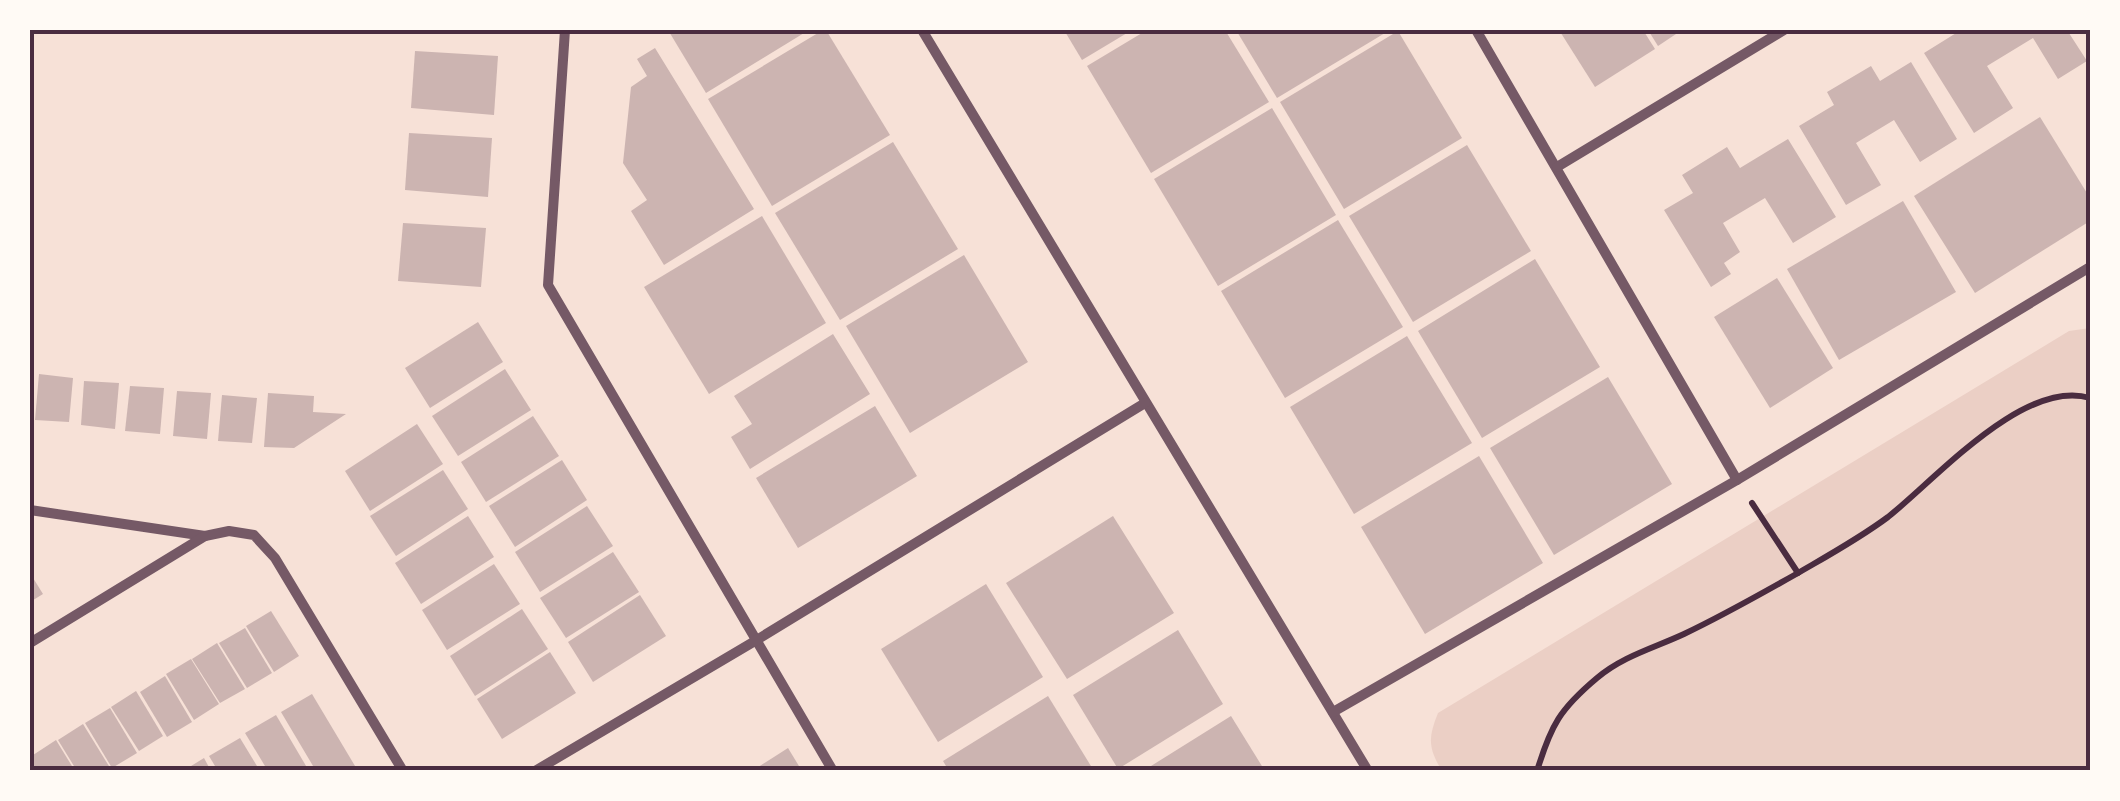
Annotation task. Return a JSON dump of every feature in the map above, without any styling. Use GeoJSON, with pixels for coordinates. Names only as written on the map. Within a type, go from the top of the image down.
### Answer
{"type":"FeatureCollection","features":[{"type":"Feature","properties":{"kind":"street"},"geometry":{"type":"LineString","coordinates":[[565,30],[548,285],[833,771]]}},
{"type":"Feature","properties":{"kind":"street"},"geometry":{"type":"LineString","coordinates":[[922,30],[1368,771]]}},
{"type":"Feature","properties":{"kind":"street"},"geometry":{"type":"LineString","coordinates":[[1476,30],[1737,480]]}},
{"type":"Feature","properties":{"kind":"street"},"geometry":{"type":"LineString","coordinates":[[1557,168],[1784,30]]}},
{"type":"Feature","properties":{"kind":"street"},"geometry":{"type":"LineString","coordinates":[[1333,712],[1737,480],[2090,267]]}},
{"type":"Feature","properties":{"kind":"street"},"geometry":{"type":"LineString","coordinates":[[535,771],[1145,403]]}},
{"type":"Feature","properties":{"kind":"street"},"geometry":{"type":"LineString","coordinates":[[30,510],[205,536]]}},
{"type":"Feature","properties":{"kind":"street"},"geometry":{"type":"LineString","coordinates":[[30,643],[205,536],[229,531],[254,535],[274,558],[403,771]]}},
{"type":"Feature","properties":{"kind":"path"},"geometry":{"type":"LineString","coordinates":[[1537,771],[1547,738],[1566,704],[1601,674],[1640,650],[1680,636],[1742,605],[1846,546],[2012,414],[2046,399],[2078,394],[2090,398]]}},
{"type":"Feature","properties":{"kind":"path"},"geometry":{"type":"LineString","coordinates":[[1737,480],[1798,573]]}},
{"type":"Feature","properties":{"kind":"shaded area"},"geometry":{"type":"Polygon","coordinates":[[[2090,328],[2090,771],[1442,771],[1431,743],[1438,713],[2069,331],[2090,328]]]}},
{"type":"Feature","properties":{"kind":"building"},"geometry":{"type":"Polygon","coordinates":[[[668,30],[809,30],[706,93],[668,30]]]}},
{"type":"Feature","properties":{"kind":"building"},"geometry":{"type":"Polygon","coordinates":[[[823,30],[890,135],[772,206],[708,99],[823,30]]]}},
{"type":"Feature","properties":{"kind":"building"},"geometry":{"type":"Polygon","coordinates":[[[1064,30],[1132,30],[1082,60],[1064,30]]]}},
{"type":"Feature","properties":{"kind":"building"},"geometry":{"type":"Polygon","coordinates":[[[1147,30],[1225,30],[1269,102],[1151,173],[1087,66],[1147,30]]]}},
{"type":"Feature","properties":{"kind":"building"},"geometry":{"type":"Polygon","coordinates":[[[1236,30],[1390,30],[1277,98],[1236,30]]]}},
{"type":"Feature","properties":{"kind":"building"},"geometry":{"type":"Polygon","coordinates":[[[1559,30],[1643,30],[1655,49],[1595,87],[1559,30]]]}},
{"type":"Feature","properties":{"kind":"building"},"geometry":{"type":"Polygon","coordinates":[[[1648,30],[1682,30],[1658,46],[1648,30]]]}},
{"type":"Feature","properties":{"kind":"building"},"geometry":{"type":"Polygon","coordinates":[[[1961,30],[2067,30],[2087,61],[2058,79],[2033,38],[1987,66],[2013,108],[1974,133],[1924,53],[1961,30]]]}},
{"type":"Feature","properties":{"kind":"building"},"geometry":{"type":"Polygon","coordinates":[[[1398,31],[1462,138],[1344,209],[1280,102],[1398,31]]]}},
{"type":"Feature","properties":{"kind":"building"},"geometry":{"type":"Polygon","coordinates":[[[655,48],[754,209],[664,265],[631,211],[647,200],[623,163],[631,87],[647,76],[637,59],[655,48]]]}},
{"type":"Feature","properties":{"kind":"building"},"geometry":{"type":"Polygon","coordinates":[[[415,51],[498,56],[494,115],[411,108],[415,51]]]}},
{"type":"Feature","properties":{"kind":"building"},"geometry":{"type":"Polygon","coordinates":[[[1911,62],[1957,139],[1920,162],[1894,120],[1856,143],[1881,185],[1846,205],[1799,126],[1834,105],[1827,92],[1871,66],[1880,81],[1911,62]]]}},
{"type":"Feature","properties":{"kind":"building"},"geometry":{"type":"Polygon","coordinates":[[[1272,108],[1336,215],[1218,286],[1154,179],[1272,108]]]}},
{"type":"Feature","properties":{"kind":"building"},"geometry":{"type":"Polygon","coordinates":[[[2040,117],[2090,198],[2090,221],[1975,293],[1914,196],[2040,117]]]}},
{"type":"Feature","properties":{"kind":"building"},"geometry":{"type":"Polygon","coordinates":[[[409,133],[492,138],[488,197],[405,190],[409,133]]]}},
{"type":"Feature","properties":{"kind":"building"},"geometry":{"type":"Polygon","coordinates":[[[1788,139],[1836,217],[1793,243],[1765,198],[1723,223],[1740,252],[1724,263],[1731,274],[1711,287],[1664,210],[1693,193],[1682,175],[1727,147],[1740,168],[1788,139]]]}},
{"type":"Feature","properties":{"kind":"building"},"geometry":{"type":"Polygon","coordinates":[[[893,142],[958,249],[840,320],[775,213],[893,142]]]}},
{"type":"Feature","properties":{"kind":"building"},"geometry":{"type":"Polygon","coordinates":[[[1467,145],[1531,251],[1413,322],[1349,216],[1467,145]]]}},
{"type":"Feature","properties":{"kind":"building"},"geometry":{"type":"Polygon","coordinates":[[[1903,201],[1956,292],[1839,360],[1787,269],[1903,201]]]}},
{"type":"Feature","properties":{"kind":"building"},"geometry":{"type":"Polygon","coordinates":[[[762,216],[826,323],[709,394],[644,287],[762,216]]]}},
{"type":"Feature","properties":{"kind":"building"},"geometry":{"type":"Polygon","coordinates":[[[1338,220],[1403,327],[1285,398],[1221,291],[1338,220]]]}},
{"type":"Feature","properties":{"kind":"building"},"geometry":{"type":"Polygon","coordinates":[[[403,223],[486,228],[481,287],[398,281],[403,223]]]}},
{"type":"Feature","properties":{"kind":"building"},"geometry":{"type":"Polygon","coordinates":[[[964,255],[1028,362],[910,433],[846,326],[964,255]]]}},
{"type":"Feature","properties":{"kind":"building"},"geometry":{"type":"Polygon","coordinates":[[[1535,259],[1600,367],[1482,438],[1418,331],[1535,259]]]}},
{"type":"Feature","properties":{"kind":"building"},"geometry":{"type":"Polygon","coordinates":[[[1777,278],[1833,368],[1770,408],[1714,317],[1777,278]]]}},
{"type":"Feature","properties":{"kind":"building"},"geometry":{"type":"Polygon","coordinates":[[[478,322],[503,362],[430,408],[405,368],[478,322]]]}},
{"type":"Feature","properties":{"kind":"building"},"geometry":{"type":"Polygon","coordinates":[[[833,334],[870,394],[750,469],[731,437],[752,424],[734,396],[833,334]]]}},
{"type":"Feature","properties":{"kind":"building"},"geometry":{"type":"Polygon","coordinates":[[[1407,336],[1472,443],[1354,514],[1290,407],[1407,336]]]}},
{"type":"Feature","properties":{"kind":"building"},"geometry":{"type":"Polygon","coordinates":[[[505,369],[531,410],[458,456],[432,416],[505,369]]]}},
{"type":"Feature","properties":{"kind":"building"},"geometry":{"type":"Polygon","coordinates":[[[39,374],[73,378],[69,422],[35,420],[39,374]]]}},
{"type":"Feature","properties":{"kind":"building"},"geometry":{"type":"Polygon","coordinates":[[[1608,377],[1672,484],[1554,555],[1490,448],[1608,377]]]}},
{"type":"Feature","properties":{"kind":"building"},"geometry":{"type":"Polygon","coordinates":[[[84,381],[119,383],[115,429],[81,425],[84,381]]]}},
{"type":"Feature","properties":{"kind":"building"},"geometry":{"type":"Polygon","coordinates":[[[130,386],[164,388],[160,434],[125,431],[130,386]]]}},
{"type":"Feature","properties":{"kind":"building"},"geometry":{"type":"Polygon","coordinates":[[[177,391],[211,393],[207,439],[173,436],[177,391]]]}},
{"type":"Feature","properties":{"kind":"building"},"geometry":{"type":"Polygon","coordinates":[[[268,393],[314,396],[313,412],[346,414],[294,448],[264,447],[268,393]]]}},
{"type":"Feature","properties":{"kind":"building"},"geometry":{"type":"Polygon","coordinates":[[[222,395],[257,398],[252,443],[218,441],[222,395]]]}},
{"type":"Feature","properties":{"kind":"building"},"geometry":{"type":"Polygon","coordinates":[[[875,406],[917,476],[798,548],[756,478],[875,406]]]}},
{"type":"Feature","properties":{"kind":"building"},"geometry":{"type":"Polygon","coordinates":[[[533,416],[559,456],[486,502],[461,462],[533,416]]]}},
{"type":"Feature","properties":{"kind":"building"},"geometry":{"type":"Polygon","coordinates":[[[417,424],[443,464],[370,511],[345,471],[417,424]]]}},
{"type":"Feature","properties":{"kind":"building"},"geometry":{"type":"Polygon","coordinates":[[[1479,456],[1543,563],[1425,634],[1361,527],[1479,456]]]}},
{"type":"Feature","properties":{"kind":"building"},"geometry":{"type":"Polygon","coordinates":[[[562,460],[587,500],[515,547],[489,506],[562,460]]]}},
{"type":"Feature","properties":{"kind":"building"},"geometry":{"type":"Polygon","coordinates":[[[443,470],[468,509],[396,556],[370,516],[443,470]]]}},
{"type":"Feature","properties":{"kind":"building"},"geometry":{"type":"Polygon","coordinates":[[[587,506],[613,546],[540,592],[515,552],[587,506]]]}},
{"type":"Feature","properties":{"kind":"building"},"geometry":{"type":"Polygon","coordinates":[[[468,516],[494,557],[421,604],[395,563],[468,516]]]}},
{"type":"Feature","properties":{"kind":"building"},"geometry":{"type":"Polygon","coordinates":[[[1113,516],[1174,613],[1067,679],[1006,583],[1113,516]]]}},
{"type":"Feature","properties":{"kind":"building"},"geometry":{"type":"Polygon","coordinates":[[[613,552],[639,592],[566,638],[540,598],[613,552]]]}},
{"type":"Feature","properties":{"kind":"building"},"geometry":{"type":"Polygon","coordinates":[[[494,564],[520,604],[447,650],[422,610],[494,564]]]}},
{"type":"Feature","properties":{"kind":"building"},"geometry":{"type":"Polygon","coordinates":[[[30,573],[43,594],[30,602],[30,573]]]}},
{"type":"Feature","properties":{"kind":"building"},"geometry":{"type":"Polygon","coordinates":[[[986,584],[1043,677],[938,742],[881,649],[986,584]]]}},
{"type":"Feature","properties":{"kind":"building"},"geometry":{"type":"Polygon","coordinates":[[[640,595],[666,636],[593,682],[568,642],[640,595]]]}},
{"type":"Feature","properties":{"kind":"building"},"geometry":{"type":"Polygon","coordinates":[[[522,609],[548,649],[475,696],[450,656],[522,609]]]}},
{"type":"Feature","properties":{"kind":"building"},"geometry":{"type":"Polygon","coordinates":[[[271,611],[299,656],[274,672],[246,626],[271,611]]]}},
{"type":"Feature","properties":{"kind":"building"},"geometry":{"type":"Polygon","coordinates":[[[245,628],[272,673],[247,688],[219,643],[245,628]]]}},
{"type":"Feature","properties":{"kind":"building"},"geometry":{"type":"Polygon","coordinates":[[[1178,630],[1223,704],[1118,769],[1073,695],[1178,630]]]}},
{"type":"Feature","properties":{"kind":"building"},"geometry":{"type":"Polygon","coordinates":[[[217,643],[245,689],[220,703],[192,659],[217,643]]]}},
{"type":"Feature","properties":{"kind":"building"},"geometry":{"type":"Polygon","coordinates":[[[550,652],[576,693],[502,739],[477,699],[550,652]]]}},
{"type":"Feature","properties":{"kind":"building"},"geometry":{"type":"Polygon","coordinates":[[[191,659],[219,704],[194,720],[166,674],[191,659]]]}},
{"type":"Feature","properties":{"kind":"building"},"geometry":{"type":"Polygon","coordinates":[[[165,676],[192,722],[167,737],[140,692],[165,676]]]}},
{"type":"Feature","properties":{"kind":"building"},"geometry":{"type":"Polygon","coordinates":[[[136,691],[163,736],[139,751],[111,707],[136,691]]]}},
{"type":"Feature","properties":{"kind":"building"},"geometry":{"type":"Polygon","coordinates":[[[312,694],[358,771],[316,771],[281,712],[312,694]]]}},
{"type":"Feature","properties":{"kind":"building"},"geometry":{"type":"Polygon","coordinates":[[[1048,696],[1094,771],[949,771],[943,761],[1048,696]]]}},
{"type":"Feature","properties":{"kind":"building"},"geometry":{"type":"Polygon","coordinates":[[[110,708],[137,753],[112,768],[85,723],[110,708]]]}},
{"type":"Feature","properties":{"kind":"building"},"geometry":{"type":"Polygon","coordinates":[[[276,715],[309,771],[268,771],[245,733],[276,715]]]}},
{"type":"Feature","properties":{"kind":"building"},"geometry":{"type":"Polygon","coordinates":[[[1231,716],[1265,771],[1143,771],[1231,716]]]}},
{"type":"Feature","properties":{"kind":"building"},"geometry":{"type":"Polygon","coordinates":[[[83,724],[112,771],[77,771],[58,740],[83,724]]]}},
{"type":"Feature","properties":{"kind":"building"},"geometry":{"type":"Polygon","coordinates":[[[240,738],[260,771],[218,771],[209,756],[240,738]]]}},
{"type":"Feature","properties":{"kind":"building"},"geometry":{"type":"Polygon","coordinates":[[[56,740],[75,771],[30,771],[30,757],[56,740]]]}},
{"type":"Feature","properties":{"kind":"building"},"geometry":{"type":"Polygon","coordinates":[[[788,748],[802,771],[752,771],[788,748]]]}},
{"type":"Feature","properties":{"kind":"building"},"geometry":{"type":"Polygon","coordinates":[[[204,758],[211,771],[183,771],[204,758]]]}}]}
